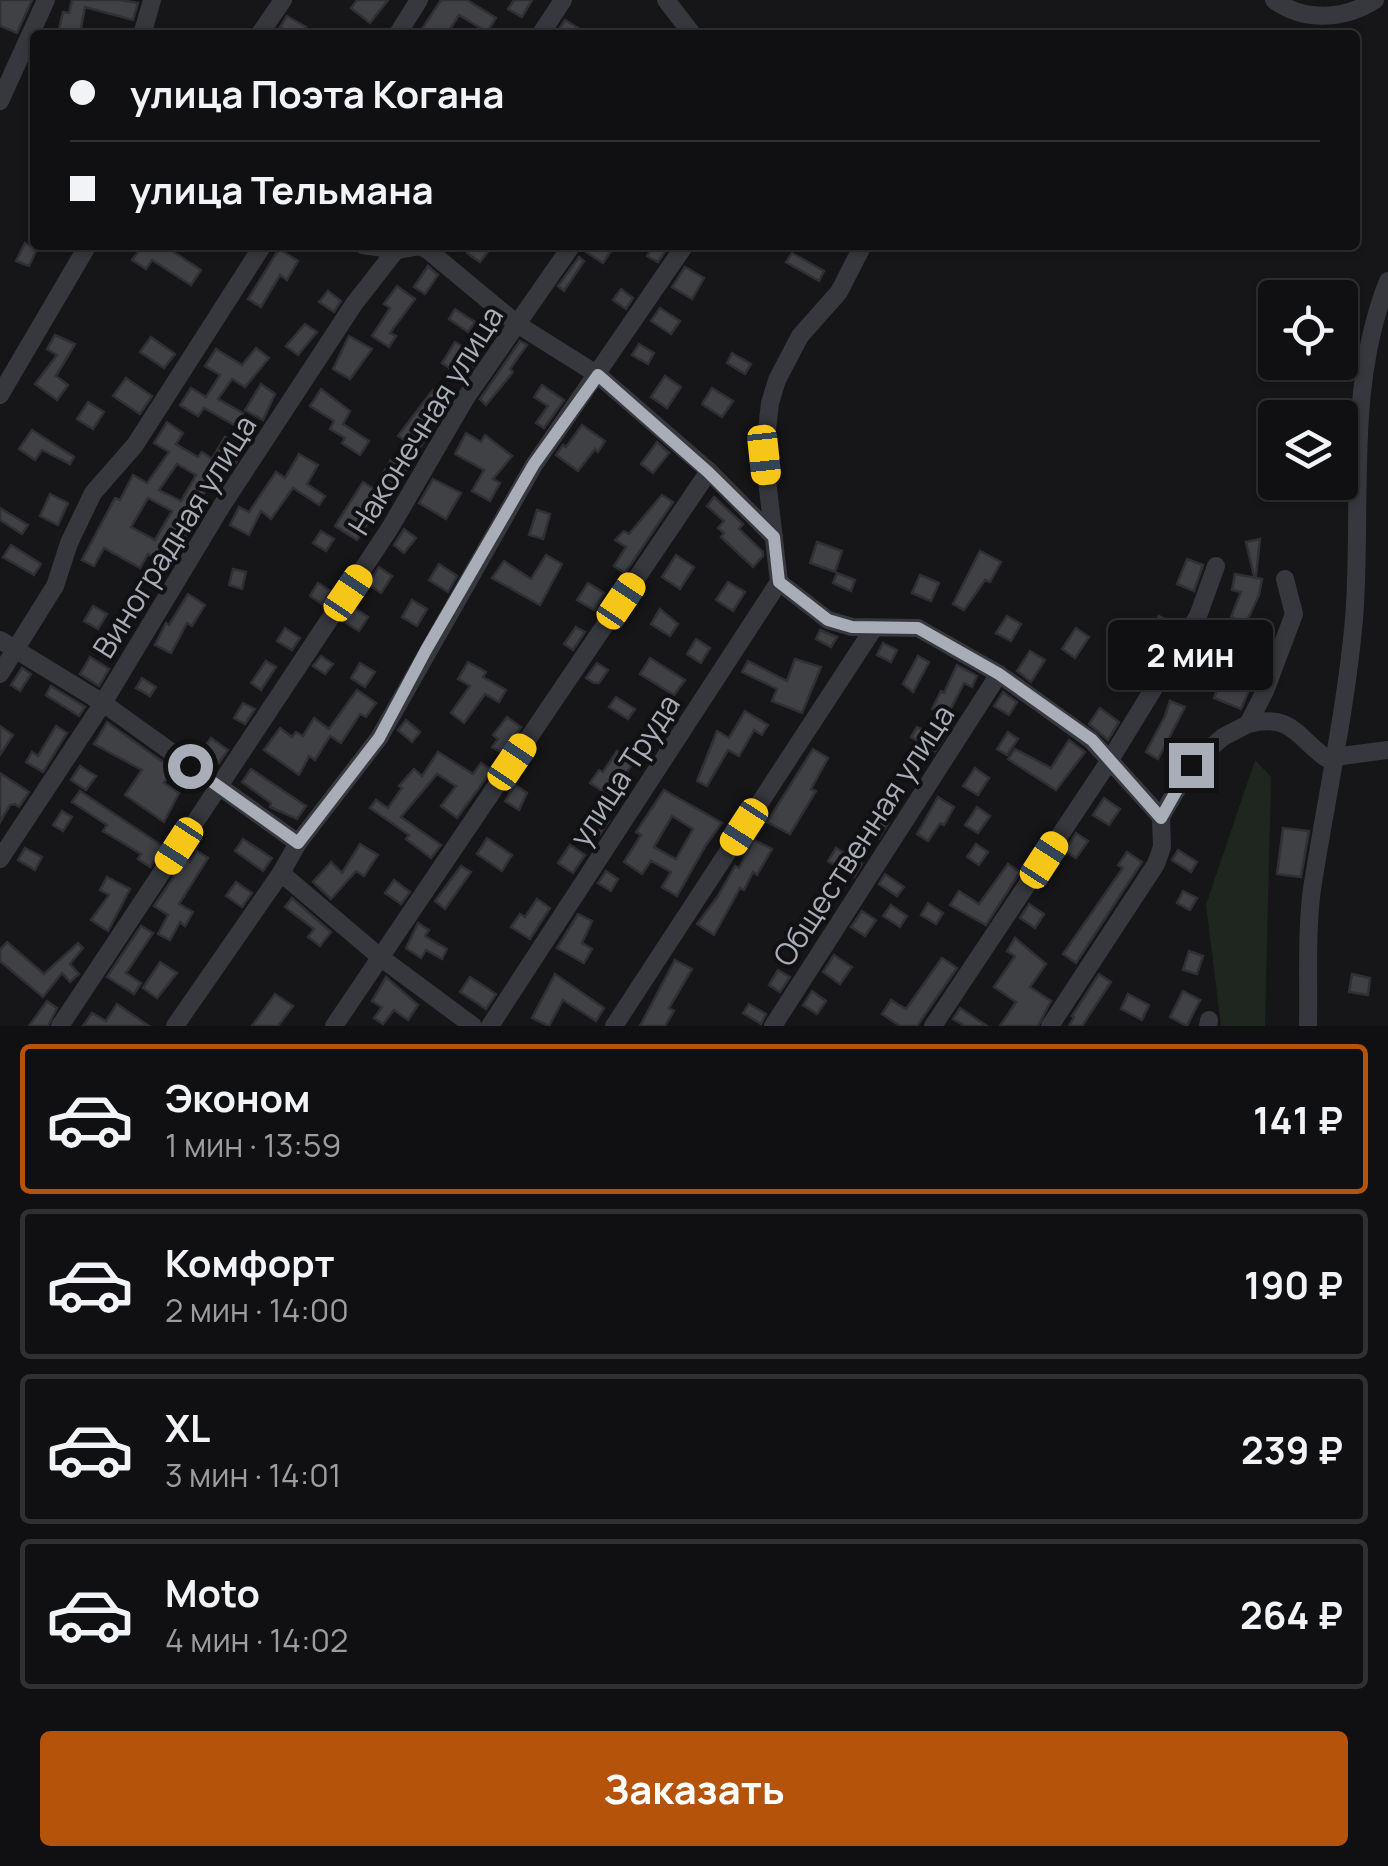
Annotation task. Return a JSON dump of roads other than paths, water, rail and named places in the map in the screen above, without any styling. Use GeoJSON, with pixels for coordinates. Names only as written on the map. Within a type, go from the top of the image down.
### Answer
{"type":"FeatureCollection","features":[{"type":"Feature","properties":{"kind":"street"},"geometry":{"type":"LineString","coordinates":[[32,30],[46,0]]}},
{"type":"Feature","properties":{"kind":"street"},"geometry":{"type":"LineString","coordinates":[[143,30],[152,0]]}},
{"type":"Feature","properties":{"kind":"street"},"geometry":{"type":"LineString","coordinates":[[263,30],[283,0]]}},
{"type":"Feature","properties":{"kind":"street"},"geometry":{"type":"LineString","coordinates":[[399,30],[419,0]]}},
{"type":"Feature","properties":{"kind":"street"},"geometry":{"type":"LineString","coordinates":[[543,30],[563,0]]}},
{"type":"Feature","properties":{"kind":"street"},"geometry":{"type":"LineString","coordinates":[[666,0],[689,30]]}},
{"type":"Feature","properties":{"kind":"street"},"geometry":{"type":"LineString","coordinates":[[1274,0],[1330,17],[1375,0]]}},
{"type":"Feature","properties":{"kind":"street"},"geometry":{"type":"LineString","coordinates":[[0,101],[30,35]]}},
{"type":"Feature","properties":{"kind":"street"},"geometry":{"type":"LineString","coordinates":[[0,394],[85,250]]}},
{"type":"Feature","properties":{"kind":"street"},"geometry":{"type":"LineString","coordinates":[[0,674],[8,645],[55,586],[93,493],[135,444],[260,250]]}},
{"type":"Feature","properties":{"kind":"street","name":"Виноградная улица"},"geometry":{"type":"LineString","coordinates":[[0,860],[102,703],[221,507],[354,304],[396,250]]}},
{"type":"Feature","properties":{"kind":"street"},"geometry":{"type":"LineString","coordinates":[[426,250],[517,324],[598,375],[708,472],[774,537]]}},
{"type":"Feature","properties":{"kind":"street","name":"Наконечная улица"},"geometry":{"type":"LineString","coordinates":[[60,1026],[390,528],[467,396],[569,250]]}},
{"type":"Feature","properties":{"kind":"street"},"geometry":{"type":"LineString","coordinates":[[175,1026],[298,843],[379,738],[534,464],[682,250]]}},
{"type":"Feature","properties":{"kind":"street"},"geometry":{"type":"LineString","coordinates":[[860,250],[839,292],[800,336],[776,380],[770,403],[764,455],[779,582],[828,620],[852,627],[918,628],[999,674],[1092,740],[1161,818]]}},
{"type":"Feature","properties":{"kind":"street"},"geometry":{"type":"LineString","coordinates":[[1308,1026],[1312,894],[1354,618],[1358,452],[1366,361],[1388,281]]}},
{"type":"Feature","properties":{"kind":"street"},"geometry":{"type":"LineString","coordinates":[[334,1026],[708,472]]}},
{"type":"Feature","properties":{"kind":"street"},"geometry":{"type":"LineString","coordinates":[[933,1026],[1110,760],[1198,616],[1216,566]]}},
{"type":"Feature","properties":{"kind":"street"},"geometry":{"type":"LineString","coordinates":[[1248,724],[1265,692],[1294,614],[1285,579]]}},
{"type":"Feature","properties":{"kind":"street","name":"улица Труда"},"geometry":{"type":"LineString","coordinates":[[490,1026],[779,582]]}},
{"type":"Feature","properties":{"kind":"street"},"geometry":{"type":"LineString","coordinates":[[614,1026],[874,628]]}},
{"type":"Feature","properties":{"kind":"street"},"geometry":{"type":"LineString","coordinates":[[8,645],[102,703],[298,843]]}},
{"type":"Feature","properties":{"kind":"street","name":"Общественная улица"},"geometry":{"type":"LineString","coordinates":[[773,1026],[999,674]]}},
{"type":"Feature","properties":{"kind":"street"},"geometry":{"type":"LineString","coordinates":[[1050,1026],[1156,864],[1162,847],[1161,818],[1191,765],[1223,737],[1248,724],[1277,720],[1301,734],[1326,758],[1388,750]]}},
{"type":"Feature","properties":{"kind":"street"},"geometry":{"type":"LineString","coordinates":[[281,872],[380,956],[473,1026]]}}]}
